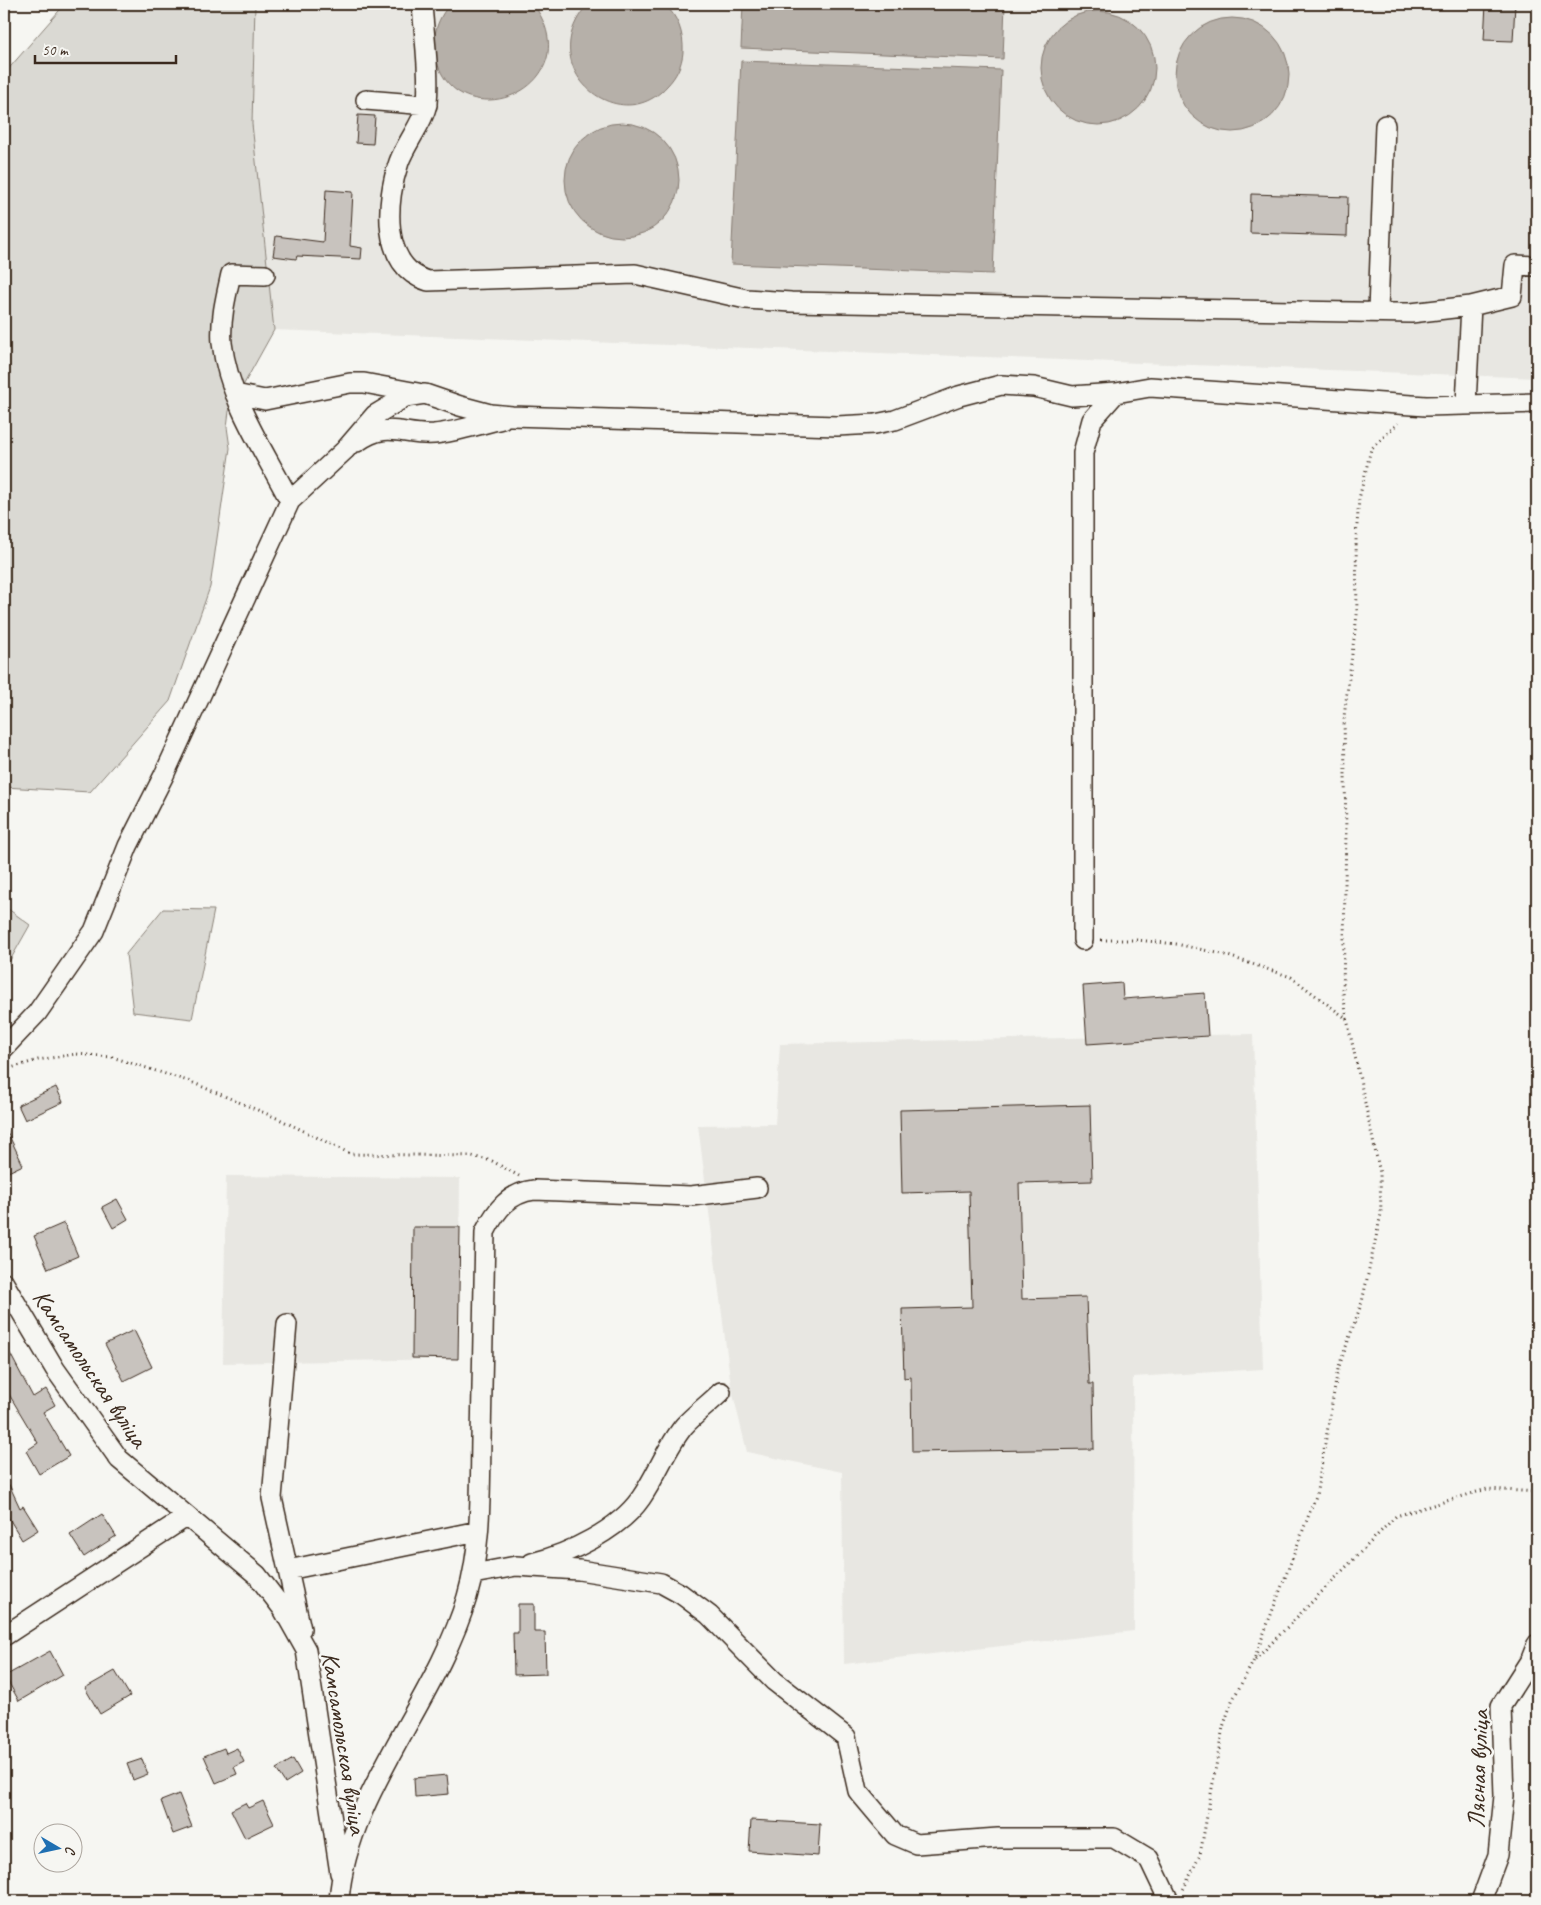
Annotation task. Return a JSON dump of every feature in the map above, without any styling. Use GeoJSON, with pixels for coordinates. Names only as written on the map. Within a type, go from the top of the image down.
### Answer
{"type":"FeatureCollection","features":[{"type":"Feature","properties":{"kind":"street"},"geometry":{"type":"LineString","coordinates":[[422,4],[427,105],[399,161],[392,188],[390,236],[406,270],[416,277],[428,281],[635,274],[746,299],[791,302],[1411,313],[1471,306],[1512,296],[1515,265],[1537,266]]}},
{"type":"Feature","properties":{"kind":"street"},"geometry":{"type":"LineString","coordinates":[[366,100],[427,105]]}},
{"type":"Feature","properties":{"kind":"street"},"geometry":{"type":"LineString","coordinates":[[1378,311],[1385,125]]}},
{"type":"Feature","properties":{"kind":"street"},"geometry":{"type":"LineString","coordinates":[[265,275],[231,274],[223,319],[222,341],[228,377],[235,394],[246,419],[290,500]]}},
{"type":"Feature","properties":{"kind":"street"},"geometry":{"type":"LineString","coordinates":[[1466,404],[1471,306]]}},
{"type":"Feature","properties":{"kind":"street"},"geometry":{"type":"LineString","coordinates":[[235,394],[265,400],[350,383],[364,383],[425,394],[490,414],[837,426],[875,424],[895,420],[959,396],[1001,386],[1034,387],[1072,396],[1116,393],[1150,386],[1426,406],[1537,403]]}},
{"type":"Feature","properties":{"kind":"street"},"geometry":{"type":"LineString","coordinates":[[1083,940],[1083,453],[1092,420],[1116,393]]}},
{"type":"Feature","properties":{"kind":"street"},"geometry":{"type":"LineString","coordinates":[[4,1048],[37,1013],[94,931],[128,846],[164,775],[290,500],[345,450],[375,415],[405,397],[425,394]]}},
{"type":"Feature","properties":{"kind":"street"},"geometry":{"type":"LineString","coordinates":[[345,450],[368,435],[388,429],[432,434],[512,416]]}},
{"type":"Feature","properties":{"kind":"street"},"geometry":{"type":"LineString","coordinates":[[534,1190],[691,1196],[757,1188]]}},
{"type":"Feature","properties":{"kind":"street","name":"Камсамольская вуліца"},"geometry":{"type":"LineString","coordinates":[[341,1875],[367,1801],[438,1669],[459,1621],[473,1574],[478,1530],[485,1232],[496,1211],[515,1195],[534,1190]]}},
{"type":"Feature","properties":{"kind":"street","name":"Камсамольская вуліца"},"geometry":{"type":"LineString","coordinates":[[4,1283],[55,1369],[119,1459],[256,1575],[283,1609],[306,1650],[341,1875],[339,1901]]}},
{"type":"Feature","properties":{"kind":"street"},"geometry":{"type":"LineString","coordinates":[[287,1324],[272,1498],[306,1650]]}},
{"type":"Feature","properties":{"kind":"street"},"geometry":{"type":"LineString","coordinates":[[473,1574],[548,1559],[584,1544],[607,1530],[641,1498],[659,1464],[684,1426],[721,1392]]}},
{"type":"Feature","properties":{"kind":"street"},"geometry":{"type":"LineString","coordinates":[[4,1636],[186,1517]]}},
{"type":"Feature","properties":{"kind":"street"},"geometry":{"type":"LineString","coordinates":[[288,1570],[478,1530]]}},
{"type":"Feature","properties":{"kind":"street"},"geometry":{"type":"LineString","coordinates":[[516,1566],[579,1570],[637,1579],[660,1583],[681,1594],[709,1615],[774,1681],[846,1737],[858,1791],[895,1835],[916,1844],[998,1838],[1114,1838],[1149,1859],[1175,1897]]}},
{"type":"Feature","properties":{"kind":"street","name":"Лясная вуліца"},"geometry":{"type":"LineString","coordinates":[[1480,1901],[1498,1855],[1504,1796],[1501,1706],[1531,1659],[1537,1644]]}},
{"type":"Feature","properties":{"kind":"path"},"geometry":{"type":"LineString","coordinates":[[1175,1897],[1200,1855],[1224,1727],[1232,1701],[1253,1662],[1316,1496],[1338,1369],[1362,1302],[1381,1214],[1380,1173],[1343,992],[1346,832],[1344,717],[1357,615],[1356,538],[1359,499],[1371,449],[1394,425],[1426,406]]}},
{"type":"Feature","properties":{"kind":"path"},"geometry":{"type":"LineString","coordinates":[[1083,940],[1144,941],[1176,944],[1222,954],[1291,977],[1347,1019]]}},
{"type":"Feature","properties":{"kind":"path"},"geometry":{"type":"LineString","coordinates":[[4,1070],[38,1060],[76,1054],[112,1057],[191,1082],[279,1119],[351,1154],[457,1154],[482,1158],[516,1173],[534,1190]]}},
{"type":"Feature","properties":{"kind":"path"},"geometry":{"type":"LineString","coordinates":[[1253,1662],[1396,1516],[1487,1490],[1537,1492]]}},
{"type":"Feature","properties":{"kind":"shaded area"},"geometry":{"type":"Polygon","coordinates":[[[65,4],[255,4],[252,124],[274,330],[229,411],[227,427],[230,448],[210,587],[170,701],[90,792],[4,787],[4,74],[65,4]]]}},
{"type":"Feature","properties":{"kind":"shaded area"},"geometry":{"type":"Polygon","coordinates":[[[255,4],[1537,4],[1537,378],[274,330],[252,124],[255,4]]]}},
{"type":"Feature","properties":{"kind":"shaded area"},"geometry":{"type":"Polygon","coordinates":[[[450,4],[534,5],[548,35],[546,61],[533,82],[513,95],[489,100],[465,96],[446,80],[435,53],[434,40],[439,21],[450,4]]]}},
{"type":"Feature","properties":{"kind":"shaded area"},"geometry":{"type":"Polygon","coordinates":[[[588,4],[664,4],[673,14],[679,26],[682,39],[683,52],[681,62],[673,79],[648,101],[627,105],[606,101],[588,89],[576,72],[570,51],[573,28],[588,4]]]}},
{"type":"Feature","properties":{"kind":"shaded area"},"geometry":{"type":"Polygon","coordinates":[[[743,4],[1005,4],[1003,59],[741,48],[743,4]]]}},
{"type":"Feature","properties":{"kind":"shaded area"},"geometry":{"type":"Polygon","coordinates":[[[1098,11],[1120,15],[1130,20],[1146,36],[1151,46],[1155,68],[1151,90],[1146,100],[1130,116],[1120,121],[1098,125],[1076,121],[1066,116],[1050,100],[1045,90],[1041,68],[1045,46],[1050,36],[1066,20],[1076,15],[1098,11]]]}},
{"type":"Feature","properties":{"kind":"shaded area"},"geometry":{"type":"Polygon","coordinates":[[[1232,18],[1254,22],[1273,34],[1285,53],[1289,75],[1285,97],[1273,116],[1254,128],[1232,132],[1210,128],[1191,116],[1179,97],[1175,75],[1179,53],[1191,34],[1210,22],[1232,18]]]}},
{"type":"Feature","properties":{"kind":"shaded area"},"geometry":{"type":"Polygon","coordinates":[[[741,61],[1001,70],[993,274],[731,264],[741,61]]]}},
{"type":"Feature","properties":{"kind":"shaded area"},"geometry":{"type":"Polygon","coordinates":[[[622,123],[644,127],[663,139],[675,158],[679,180],[675,202],[663,221],[644,233],[622,237],[600,233],[581,221],[569,202],[565,180],[569,158],[581,139],[600,127],[622,123]]]}},
{"type":"Feature","properties":{"kind":"shaded area"},"geometry":{"type":"Polygon","coordinates":[[[4,906],[30,925],[4,971],[4,906]]]}},
{"type":"Feature","properties":{"kind":"shaded area"},"geometry":{"type":"Polygon","coordinates":[[[163,909],[214,910],[192,1019],[133,1012],[126,954],[163,909]]]}},
{"type":"Feature","properties":{"kind":"shaded area"},"geometry":{"type":"Polygon","coordinates":[[[1253,1034],[1263,1369],[1133,1377],[1134,1631],[844,1664],[842,1472],[747,1452],[731,1386],[698,1125],[775,1124],[780,1044],[1253,1034]]]}},
{"type":"Feature","properties":{"kind":"shaded area"},"geometry":{"type":"Polygon","coordinates":[[[226,1176],[460,1178],[458,1359],[223,1363],[226,1176]]]}},
{"type":"Feature","properties":{"kind":"building"},"geometry":{"type":"Polygon","coordinates":[[[1486,4],[1515,4],[1513,41],[1484,40],[1486,4]]]}},
{"type":"Feature","properties":{"kind":"building"},"geometry":{"type":"Polygon","coordinates":[[[358,115],[375,116],[373,144],[356,143],[358,115]]]}},
{"type":"Feature","properties":{"kind":"building"},"geometry":{"type":"Polygon","coordinates":[[[326,190],[353,192],[350,246],[362,248],[361,259],[297,256],[296,259],[273,256],[276,236],[323,242],[326,190]]]}},
{"type":"Feature","properties":{"kind":"building"},"geometry":{"type":"Polygon","coordinates":[[[1251,194],[1348,197],[1347,236],[1250,233],[1251,194]]]}},
{"type":"Feature","properties":{"kind":"building"},"geometry":{"type":"Polygon","coordinates":[[[1122,983],[1123,999],[1205,993],[1208,1036],[1087,1044],[1083,986],[1122,983]]]}},
{"type":"Feature","properties":{"kind":"building"},"geometry":{"type":"Polygon","coordinates":[[[56,1087],[63,1102],[25,1120],[18,1105],[56,1087]]]}},
{"type":"Feature","properties":{"kind":"building"},"geometry":{"type":"Polygon","coordinates":[[[1090,1105],[1092,1181],[1019,1183],[1022,1299],[1086,1297],[1089,1384],[1093,1384],[1094,1449],[912,1452],[911,1377],[904,1378],[902,1309],[972,1307],[969,1191],[902,1193],[900,1110],[1090,1105]]]}},
{"type":"Feature","properties":{"kind":"building"},"geometry":{"type":"Polygon","coordinates":[[[4,1125],[23,1165],[4,1174],[4,1125]]]}},
{"type":"Feature","properties":{"kind":"building"},"geometry":{"type":"Polygon","coordinates":[[[117,1199],[128,1219],[113,1228],[102,1207],[117,1199]]]}},
{"type":"Feature","properties":{"kind":"building"},"geometry":{"type":"Polygon","coordinates":[[[64,1223],[78,1256],[48,1269],[34,1236],[64,1223]]]}},
{"type":"Feature","properties":{"kind":"building"},"geometry":{"type":"Polygon","coordinates":[[[413,1227],[460,1227],[458,1359],[412,1358],[413,1227]]]}},
{"type":"Feature","properties":{"kind":"building"},"geometry":{"type":"Polygon","coordinates":[[[134,1330],[152,1367],[124,1381],[105,1344],[134,1330]]]}},
{"type":"Feature","properties":{"kind":"building"},"geometry":{"type":"Polygon","coordinates":[[[4,1342],[33,1397],[46,1389],[55,1405],[43,1412],[69,1456],[39,1474],[26,1451],[38,1443],[4,1386],[4,1342]]]}},
{"type":"Feature","properties":{"kind":"building"},"geometry":{"type":"Polygon","coordinates":[[[4,1474],[20,1508],[23,1506],[38,1530],[22,1540],[4,1510],[4,1474]]]}},
{"type":"Feature","properties":{"kind":"building"},"geometry":{"type":"Polygon","coordinates":[[[102,1514],[116,1536],[84,1557],[70,1535],[102,1514]]]}},
{"type":"Feature","properties":{"kind":"building"},"geometry":{"type":"Polygon","coordinates":[[[518,1604],[534,1604],[534,1632],[545,1632],[546,1674],[514,1675],[513,1633],[518,1633],[518,1604]]]}},
{"type":"Feature","properties":{"kind":"building"},"geometry":{"type":"Polygon","coordinates":[[[50,1651],[63,1675],[19,1701],[5,1676],[50,1651]]]}},
{"type":"Feature","properties":{"kind":"building"},"geometry":{"type":"Polygon","coordinates":[[[115,1671],[130,1696],[100,1714],[85,1688],[115,1671]]]}},
{"type":"Feature","properties":{"kind":"building"},"geometry":{"type":"Polygon","coordinates":[[[224,1748],[226,1753],[237,1748],[244,1762],[234,1767],[237,1774],[216,1783],[204,1756],[224,1748]]]}},
{"type":"Feature","properties":{"kind":"building"},"geometry":{"type":"Polygon","coordinates":[[[142,1759],[148,1774],[133,1780],[127,1764],[142,1759]]]}},
{"type":"Feature","properties":{"kind":"building"},"geometry":{"type":"Polygon","coordinates":[[[293,1759],[301,1773],[285,1783],[276,1769],[293,1759]]]}},
{"type":"Feature","properties":{"kind":"building"},"geometry":{"type":"Polygon","coordinates":[[[447,1775],[449,1794],[415,1797],[414,1778],[447,1775]]]}},
{"type":"Feature","properties":{"kind":"building"},"geometry":{"type":"Polygon","coordinates":[[[179,1794],[192,1827],[173,1834],[161,1801],[179,1794]]]}},
{"type":"Feature","properties":{"kind":"building"},"geometry":{"type":"Polygon","coordinates":[[[263,1801],[274,1824],[245,1838],[231,1810],[245,1803],[248,1808],[263,1801]]]}},
{"type":"Feature","properties":{"kind":"building"},"geometry":{"type":"Polygon","coordinates":[[[751,1820],[820,1824],[818,1856],[749,1851],[751,1820]]]}}]}
